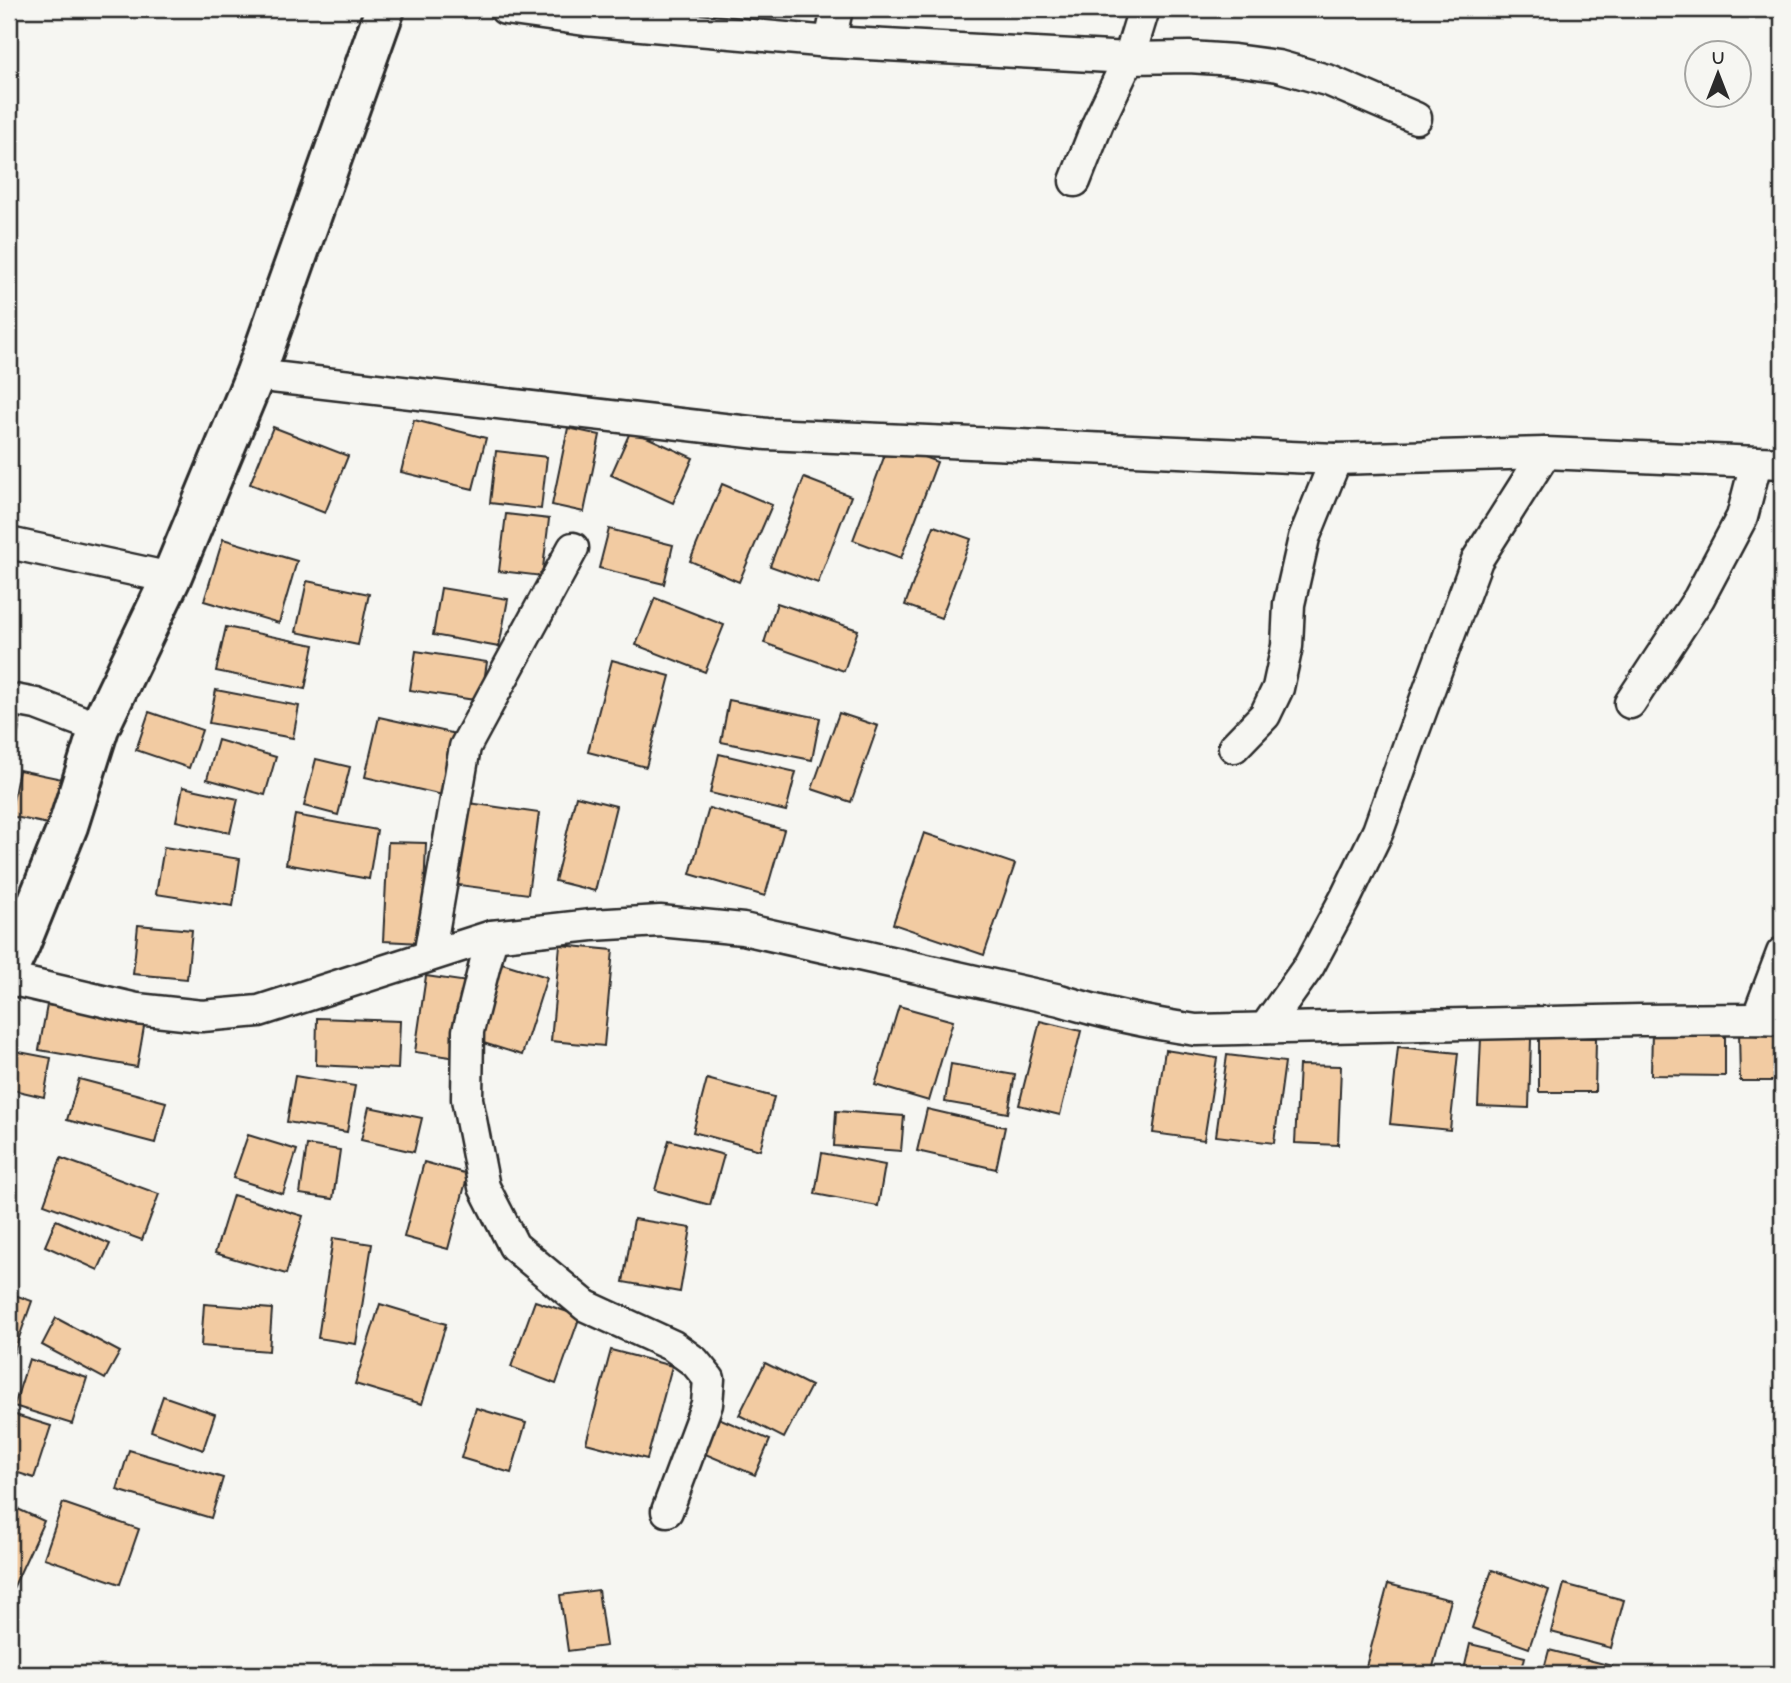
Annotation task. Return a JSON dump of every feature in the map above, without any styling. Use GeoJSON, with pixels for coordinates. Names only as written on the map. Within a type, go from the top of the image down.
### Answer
{"type":"FeatureCollection","features":[{"type":"Feature","properties":{"kind":"street"},"geometry":{"type":"LineString","coordinates":[[385,9],[255,375],[172,578],[99,728],[68,827],[12,960],[137,1009],[202,1016],[259,1011],[492,936],[660,921],[743,929],[1060,1000],[1104,1013],[1196,1030],[1769,1020],[1782,953]]}},
{"type":"Feature","properties":{"kind":"street"},"geometry":{"type":"LineString","coordinates":[[505,9],[585,20],[830,42],[1129,58],[1189,57],[1234,60],[1278,66],[1330,81],[1416,118]]}},
{"type":"Feature","properties":{"kind":"street"},"geometry":{"type":"LineString","coordinates":[[830,42],[837,9]]}},
{"type":"Feature","properties":{"kind":"street"},"geometry":{"type":"LineString","coordinates":[[1075,181],[1098,123],[1129,58],[1144,9]]}},
{"type":"Feature","properties":{"kind":"street"},"geometry":{"type":"LineString","coordinates":[[255,375],[767,434],[1336,459],[1545,453],[1769,463],[1699,598],[1630,703]]}},
{"type":"Feature","properties":{"kind":"street"},"geometry":{"type":"LineString","coordinates":[[1265,1028],[1309,966],[1346,897],[1378,831],[1477,561],[1545,453]]}},
{"type":"Feature","properties":{"kind":"street"},"geometry":{"type":"LineString","coordinates":[[1234,747],[1265,715],[1278,688],[1287,646],[1289,604],[1304,538],[1336,459]]}},
{"type":"Feature","properties":{"kind":"street"},"geometry":{"type":"LineString","coordinates":[[9,543],[172,578]]}},
{"type":"Feature","properties":{"kind":"street"},"geometry":{"type":"LineString","coordinates":[[429,956],[465,747],[573,548]]}},
{"type":"Feature","properties":{"kind":"street"},"geometry":{"type":"LineString","coordinates":[[9,699],[36,705],[99,728]]}},
{"type":"Feature","properties":{"kind":"street"},"geometry":{"type":"LineString","coordinates":[[492,936],[468,1031],[467,1099],[484,1187],[514,1246],[586,1306],[673,1346],[695,1362],[709,1378],[707,1404],[667,1511]]}},
{"type":"Feature","properties":{"kind":"building"},"geometry":{"type":"Polygon","coordinates":[[[414,420],[486,438],[473,489],[401,472],[414,420]]]}},
{"type":"Feature","properties":{"kind":"building"},"geometry":{"type":"Polygon","coordinates":[[[273,427],[348,456],[325,513],[250,484],[273,427]]]}},
{"type":"Feature","properties":{"kind":"building"},"geometry":{"type":"Polygon","coordinates":[[[568,428],[600,435],[584,512],[552,505],[568,428]]]}},
{"type":"Feature","properties":{"kind":"building"},"geometry":{"type":"Polygon","coordinates":[[[631,430],[693,458],[673,503],[611,475],[631,430]]]}},
{"type":"Feature","properties":{"kind":"building"},"geometry":{"type":"Polygon","coordinates":[[[889,444],[937,462],[901,558],[853,540],[889,444]]]}},
{"type":"Feature","properties":{"kind":"building"},"geometry":{"type":"Polygon","coordinates":[[[496,451],[547,457],[541,509],[490,503],[496,451]]]}},
{"type":"Feature","properties":{"kind":"building"},"geometry":{"type":"Polygon","coordinates":[[[804,478],[851,496],[818,583],[770,566],[804,478]]]}},
{"type":"Feature","properties":{"kind":"building"},"geometry":{"type":"Polygon","coordinates":[[[722,484],[772,505],[739,582],[690,561],[722,484]]]}},
{"type":"Feature","properties":{"kind":"building"},"geometry":{"type":"Polygon","coordinates":[[[506,514],[549,519],[542,576],[499,571],[506,514]]]}},
{"type":"Feature","properties":{"kind":"building"},"geometry":{"type":"Polygon","coordinates":[[[934,526],[971,539],[941,618],[905,605],[934,526]]]}},
{"type":"Feature","properties":{"kind":"building"},"geometry":{"type":"Polygon","coordinates":[[[609,529],[673,545],[664,584],[599,568],[609,529]]]}},
{"type":"Feature","properties":{"kind":"building"},"geometry":{"type":"Polygon","coordinates":[[[223,539],[297,561],[279,623],[204,601],[223,539]]]}},
{"type":"Feature","properties":{"kind":"building"},"geometry":{"type":"Polygon","coordinates":[[[307,581],[369,594],[358,645],[296,632],[307,581]]]}},
{"type":"Feature","properties":{"kind":"building"},"geometry":{"type":"Polygon","coordinates":[[[441,588],[508,599],[499,647],[433,635],[441,588]]]}},
{"type":"Feature","properties":{"kind":"building"},"geometry":{"type":"Polygon","coordinates":[[[655,598],[724,625],[705,672],[636,645],[655,598]]]}},
{"type":"Feature","properties":{"kind":"building"},"geometry":{"type":"Polygon","coordinates":[[[777,603],[858,630],[844,671],[764,643],[777,603]]]}},
{"type":"Feature","properties":{"kind":"building"},"geometry":{"type":"Polygon","coordinates":[[[226,627],[314,645],[305,689],[216,671],[226,627]]]}},
{"type":"Feature","properties":{"kind":"building"},"geometry":{"type":"Polygon","coordinates":[[[416,651],[487,662],[481,701],[410,690],[416,651]]]}},
{"type":"Feature","properties":{"kind":"building"},"geometry":{"type":"Polygon","coordinates":[[[612,660],[670,676],[646,767],[588,752],[612,660]]]}},
{"type":"Feature","properties":{"kind":"building"},"geometry":{"type":"Polygon","coordinates":[[[216,690],[299,706],[293,738],[209,723],[216,690]]]}},
{"type":"Feature","properties":{"kind":"building"},"geometry":{"type":"Polygon","coordinates":[[[729,700],[820,718],[812,760],[721,742],[729,700]]]}},
{"type":"Feature","properties":{"kind":"building"},"geometry":{"type":"Polygon","coordinates":[[[149,712],[202,730],[189,768],[136,750],[149,712]]]}},
{"type":"Feature","properties":{"kind":"building"},"geometry":{"type":"Polygon","coordinates":[[[9,713],[21,715],[14,758],[9,757],[9,713]]]}},
{"type":"Feature","properties":{"kind":"building"},"geometry":{"type":"Polygon","coordinates":[[[839,713],[878,726],[851,802],[812,789],[839,713]]]}},
{"type":"Feature","properties":{"kind":"building"},"geometry":{"type":"Polygon","coordinates":[[[379,717],[461,735],[447,796],[365,777],[379,717]]]}},
{"type":"Feature","properties":{"kind":"building"},"geometry":{"type":"Polygon","coordinates":[[[218,740],[276,757],[265,795],[207,779],[218,740]]]}},
{"type":"Feature","properties":{"kind":"building"},"geometry":{"type":"Polygon","coordinates":[[[719,754],[796,772],[786,811],[710,793],[719,754]]]}},
{"type":"Feature","properties":{"kind":"building"},"geometry":{"type":"Polygon","coordinates":[[[316,759],[350,767],[338,815],[304,806],[316,759]]]}},
{"type":"Feature","properties":{"kind":"building"},"geometry":{"type":"Polygon","coordinates":[[[19,770],[62,779],[53,825],[10,816],[19,770]]]}},
{"type":"Feature","properties":{"kind":"building"},"geometry":{"type":"Polygon","coordinates":[[[183,787],[238,799],[230,833],[176,821],[183,787]]]}},
{"type":"Feature","properties":{"kind":"building"},"geometry":{"type":"Polygon","coordinates":[[[576,796],[616,806],[595,891],[555,881],[576,796]]]}},
{"type":"Feature","properties":{"kind":"building"},"geometry":{"type":"Polygon","coordinates":[[[462,802],[539,813],[528,894],[451,884],[462,802]]]}},
{"type":"Feature","properties":{"kind":"building"},"geometry":{"type":"Polygon","coordinates":[[[709,808],[784,830],[765,896],[690,874],[709,808]]]}},
{"type":"Feature","properties":{"kind":"building"},"geometry":{"type":"Polygon","coordinates":[[[295,815],[377,830],[369,879],[286,864],[295,815]]]}},
{"type":"Feature","properties":{"kind":"building"},"geometry":{"type":"Polygon","coordinates":[[[924,833],[1015,864],[984,955],[893,924],[924,833]]]}},
{"type":"Feature","properties":{"kind":"building"},"geometry":{"type":"Polygon","coordinates":[[[388,842],[426,843],[422,943],[383,941],[388,842]]]}},
{"type":"Feature","properties":{"kind":"building"},"geometry":{"type":"Polygon","coordinates":[[[164,847],[240,859],[233,906],[156,894],[164,847]]]}},
{"type":"Feature","properties":{"kind":"building"},"geometry":{"type":"Polygon","coordinates":[[[138,925],[192,930],[187,979],[133,974],[138,925]]]}},
{"type":"Feature","properties":{"kind":"building"},"geometry":{"type":"Polygon","coordinates":[[[560,945],[613,950],[604,1046],[551,1041],[560,945]]]}},
{"type":"Feature","properties":{"kind":"building"},"geometry":{"type":"Polygon","coordinates":[[[502,963],[547,977],[522,1055],[477,1041],[502,963]]]}},
{"type":"Feature","properties":{"kind":"building"},"geometry":{"type":"Polygon","coordinates":[[[426,976],[468,982],[458,1058],[415,1052],[426,976]]]}},
{"type":"Feature","properties":{"kind":"building"},"geometry":{"type":"Polygon","coordinates":[[[47,1005],[145,1021],[137,1067],[39,1050],[47,1005]]]}},
{"type":"Feature","properties":{"kind":"building"},"geometry":{"type":"Polygon","coordinates":[[[899,1006],[953,1021],[929,1101],[875,1085],[899,1006]]]}},
{"type":"Feature","properties":{"kind":"building"},"geometry":{"type":"Polygon","coordinates":[[[317,1018],[400,1021],[398,1069],[316,1065],[317,1018]]]}},
{"type":"Feature","properties":{"kind":"building"},"geometry":{"type":"Polygon","coordinates":[[[1040,1021],[1081,1031],[1060,1115],[1019,1105],[1040,1021]]]}},
{"type":"Feature","properties":{"kind":"building"},"geometry":{"type":"Polygon","coordinates":[[[1652,1031],[1725,1033],[1725,1076],[1651,1075],[1652,1031]]]}},
{"type":"Feature","properties":{"kind":"building"},"geometry":{"type":"Polygon","coordinates":[[[1739,1031],[1782,1031],[1782,1081],[1740,1081],[1739,1031]]]}},
{"type":"Feature","properties":{"kind":"building"},"geometry":{"type":"Polygon","coordinates":[[[1481,1038],[1531,1039],[1529,1108],[1478,1106],[1481,1038]]]}},
{"type":"Feature","properties":{"kind":"building"},"geometry":{"type":"Polygon","coordinates":[[[1539,1038],[1596,1038],[1595,1092],[1539,1092],[1539,1038]]]}},
{"type":"Feature","properties":{"kind":"building"},"geometry":{"type":"Polygon","coordinates":[[[1398,1047],[1458,1053],[1450,1130],[1390,1124],[1398,1047]]]}},
{"type":"Feature","properties":{"kind":"building"},"geometry":{"type":"Polygon","coordinates":[[[1165,1050],[1217,1058],[1204,1140],[1153,1133],[1165,1050]]]}},
{"type":"Feature","properties":{"kind":"building"},"geometry":{"type":"Polygon","coordinates":[[[14,1051],[51,1058],[44,1097],[9,1089],[14,1051]]]}},
{"type":"Feature","properties":{"kind":"building"},"geometry":{"type":"Polygon","coordinates":[[[1227,1055],[1285,1062],[1274,1143],[1216,1136],[1227,1055]]]}},
{"type":"Feature","properties":{"kind":"building"},"geometry":{"type":"Polygon","coordinates":[[[951,1064],[1015,1075],[1008,1113],[945,1102],[951,1064]]]}},
{"type":"Feature","properties":{"kind":"building"},"geometry":{"type":"Polygon","coordinates":[[[1299,1065],[1341,1066],[1338,1145],[1295,1143],[1299,1065]]]}},
{"type":"Feature","properties":{"kind":"building"},"geometry":{"type":"Polygon","coordinates":[[[295,1076],[355,1086],[347,1132],[287,1122],[295,1076]]]}},
{"type":"Feature","properties":{"kind":"building"},"geometry":{"type":"Polygon","coordinates":[[[79,1079],[166,1102],[155,1143],[67,1120],[79,1079]]]}},
{"type":"Feature","properties":{"kind":"building"},"geometry":{"type":"Polygon","coordinates":[[[707,1079],[774,1097],[760,1150],[693,1132],[707,1079]]]}},
{"type":"Feature","properties":{"kind":"building"},"geometry":{"type":"Polygon","coordinates":[[[369,1107],[422,1118],[414,1152],[361,1140],[369,1107]]]}},
{"type":"Feature","properties":{"kind":"building"},"geometry":{"type":"Polygon","coordinates":[[[927,1109],[1005,1127],[996,1169],[917,1151],[927,1109]]]}},
{"type":"Feature","properties":{"kind":"building"},"geometry":{"type":"Polygon","coordinates":[[[836,1111],[904,1116],[901,1151],[834,1146],[836,1111]]]}},
{"type":"Feature","properties":{"kind":"building"},"geometry":{"type":"Polygon","coordinates":[[[248,1135],[297,1150],[283,1194],[233,1178],[248,1135]]]}},
{"type":"Feature","properties":{"kind":"building"},"geometry":{"type":"Polygon","coordinates":[[[669,1140],[724,1155],[710,1205],[655,1190],[669,1140]]]}},
{"type":"Feature","properties":{"kind":"building"},"geometry":{"type":"Polygon","coordinates":[[[307,1145],[340,1150],[333,1199],[300,1194],[307,1145]]]}},
{"type":"Feature","properties":{"kind":"building"},"geometry":{"type":"Polygon","coordinates":[[[822,1153],[885,1165],[878,1206],[815,1194],[822,1153]]]}},
{"type":"Feature","properties":{"kind":"building"},"geometry":{"type":"Polygon","coordinates":[[[61,1158],[159,1194],[142,1240],[44,1204],[61,1158]]]}},
{"type":"Feature","properties":{"kind":"building"},"geometry":{"type":"Polygon","coordinates":[[[424,1162],[468,1174],[448,1249],[404,1237],[424,1162]]]}},
{"type":"Feature","properties":{"kind":"building"},"geometry":{"type":"Polygon","coordinates":[[[233,1195],[303,1216],[286,1274],[215,1253],[233,1195]]]}},
{"type":"Feature","properties":{"kind":"building"},"geometry":{"type":"Polygon","coordinates":[[[634,1219],[691,1228],[680,1292],[623,1282],[634,1219]]]}},
{"type":"Feature","properties":{"kind":"building"},"geometry":{"type":"Polygon","coordinates":[[[56,1220],[110,1244],[98,1270],[45,1246],[56,1220]]]}},
{"type":"Feature","properties":{"kind":"building"},"geometry":{"type":"Polygon","coordinates":[[[333,1238],[372,1244],[356,1344],[318,1338],[333,1238]]]}},
{"type":"Feature","properties":{"kind":"building"},"geometry":{"type":"Polygon","coordinates":[[[9,1293],[32,1301],[9,1366],[9,1293]]]}},
{"type":"Feature","properties":{"kind":"building"},"geometry":{"type":"Polygon","coordinates":[[[535,1301],[580,1316],[556,1384],[511,1367],[535,1301]]]}},
{"type":"Feature","properties":{"kind":"building"},"geometry":{"type":"Polygon","coordinates":[[[204,1304],[272,1309],[269,1351],[201,1346],[204,1304]]]}},
{"type":"Feature","properties":{"kind":"building"},"geometry":{"type":"Polygon","coordinates":[[[380,1304],[446,1324],[422,1404],[355,1384],[380,1304]]]}},
{"type":"Feature","properties":{"kind":"building"},"geometry":{"type":"Polygon","coordinates":[[[56,1318],[120,1352],[105,1379],[42,1345],[56,1318]]]}},
{"type":"Feature","properties":{"kind":"building"},"geometry":{"type":"Polygon","coordinates":[[[611,1350],[672,1366],[647,1459],[586,1443],[611,1350]]]}},
{"type":"Feature","properties":{"kind":"building"},"geometry":{"type":"Polygon","coordinates":[[[29,1359],[87,1378],[72,1424],[14,1406],[29,1359]]]}},
{"type":"Feature","properties":{"kind":"building"},"geometry":{"type":"Polygon","coordinates":[[[765,1363],[811,1386],[784,1438],[739,1415],[765,1363]]]}},
{"type":"Feature","properties":{"kind":"building"},"geometry":{"type":"Polygon","coordinates":[[[163,1396],[215,1414],[203,1450],[151,1431],[163,1396]]]}},
{"type":"Feature","properties":{"kind":"building"},"geometry":{"type":"Polygon","coordinates":[[[476,1408],[526,1423],[511,1473],[461,1458],[476,1408]]]}},
{"type":"Feature","properties":{"kind":"building"},"geometry":{"type":"Polygon","coordinates":[[[9,1413],[51,1426],[34,1478],[9,1470],[9,1413]]]}},
{"type":"Feature","properties":{"kind":"building"},"geometry":{"type":"Polygon","coordinates":[[[707,1413],[770,1440],[755,1475],[691,1448],[707,1413]]]}},
{"type":"Feature","properties":{"kind":"building"},"geometry":{"type":"Polygon","coordinates":[[[129,1450],[223,1478],[211,1518],[117,1490],[129,1450]]]}},
{"type":"Feature","properties":{"kind":"building"},"geometry":{"type":"Polygon","coordinates":[[[63,1503],[139,1529],[120,1584],[44,1558],[63,1503]]]}},
{"type":"Feature","properties":{"kind":"building"},"geometry":{"type":"Polygon","coordinates":[[[9,1505],[44,1521],[9,1597],[9,1505]]]}},
{"type":"Feature","properties":{"kind":"building"},"geometry":{"type":"Polygon","coordinates":[[[1492,1570],[1549,1590],[1529,1648],[1472,1628],[1492,1570]]]}},
{"type":"Feature","properties":{"kind":"building"},"geometry":{"type":"Polygon","coordinates":[[[1388,1584],[1451,1600],[1431,1674],[1364,1674],[1388,1584]]]}},
{"type":"Feature","properties":{"kind":"building"},"geometry":{"type":"Polygon","coordinates":[[[1564,1584],[1624,1600],[1611,1648],[1551,1632],[1564,1584]]]}},
{"type":"Feature","properties":{"kind":"building"},"geometry":{"type":"Polygon","coordinates":[[[598,1590],[606,1646],[568,1651],[560,1595],[598,1590]]]}},
{"type":"Feature","properties":{"kind":"building"},"geometry":{"type":"Polygon","coordinates":[[[1470,1644],[1525,1657],[1521,1674],[1463,1674],[1470,1644]]]}},
{"type":"Feature","properties":{"kind":"building"},"geometry":{"type":"Polygon","coordinates":[[[1549,1650],[1612,1666],[1610,1674],[1565,1674],[1544,1669],[1549,1650]]]}}]}
